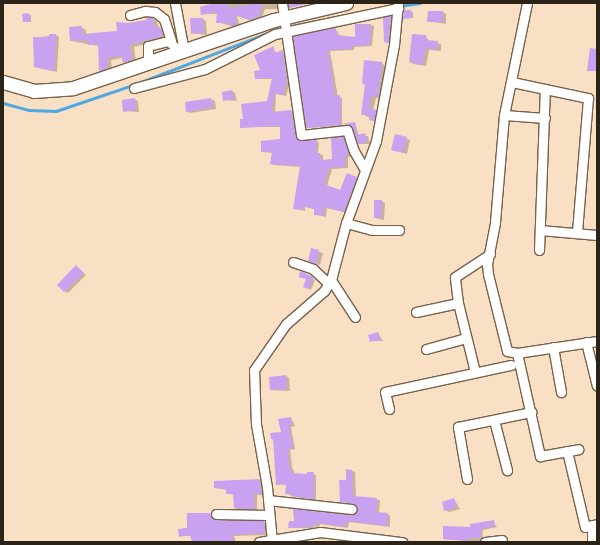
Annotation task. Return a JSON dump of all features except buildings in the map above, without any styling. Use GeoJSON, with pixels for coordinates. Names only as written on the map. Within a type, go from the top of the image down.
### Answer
{"type":"FeatureCollection","features":[{"type":"Feature","properties":{"kind":"street"},"geometry":{"type":"LineString","coordinates":[[175,3],[180,52]]}},
{"type":"Feature","properties":{"kind":"street"},"geometry":{"type":"LineString","coordinates":[[282,3],[301,135],[347,130],[354,151],[365,170]]}},
{"type":"Feature","properties":{"kind":"street"},"geometry":{"type":"LineString","coordinates":[[3,82],[34,91],[64,90],[180,52],[284,25],[346,3]]}},
{"type":"Feature","properties":{"kind":"street"},"geometry":{"type":"LineString","coordinates":[[526,3],[512,82],[504,115],[498,203],[487,264],[488,274],[507,351],[517,353],[597,341]]}},
{"type":"Feature","properties":{"kind":"street"},"geometry":{"type":"LineString","coordinates":[[134,88],[205,69],[264,39],[284,25],[398,6],[382,114],[365,170],[346,223],[330,282],[286,324],[271,348],[254,368],[256,424],[268,500],[271,541]]}},
{"type":"Feature","properties":{"kind":"street"},"geometry":{"type":"LineString","coordinates":[[130,15],[145,11],[155,12],[164,19],[171,41],[180,52]]}},
{"type":"Feature","properties":{"kind":"street"},"geometry":{"type":"LineString","coordinates":[[148,63],[148,46],[171,41]]}},
{"type":"Feature","properties":{"kind":"street"},"geometry":{"type":"LineString","coordinates":[[512,82],[588,98],[576,231]]}},
{"type":"Feature","properties":{"kind":"street"},"geometry":{"type":"LineString","coordinates":[[539,250],[545,90]]}},
{"type":"Feature","properties":{"kind":"street"},"geometry":{"type":"LineString","coordinates":[[504,115],[545,118]]}},
{"type":"Feature","properties":{"kind":"street"},"geometry":{"type":"LineString","coordinates":[[346,223],[372,230],[400,230]]}},
{"type":"Feature","properties":{"kind":"street"},"geometry":{"type":"LineString","coordinates":[[540,230],[576,231],[597,235]]}},
{"type":"Feature","properties":{"kind":"street"},"geometry":{"type":"LineString","coordinates":[[475,372],[458,303],[455,277],[490,254]]}},
{"type":"Feature","properties":{"kind":"street"},"geometry":{"type":"LineString","coordinates":[[294,262],[313,269],[330,282],[355,317]]}},
{"type":"Feature","properties":{"kind":"street"},"geometry":{"type":"LineString","coordinates":[[416,312],[458,303]]}},
{"type":"Feature","properties":{"kind":"street"},"geometry":{"type":"LineString","coordinates":[[426,348],[466,338]]}},
{"type":"Feature","properties":{"kind":"street"},"geometry":{"type":"LineString","coordinates":[[586,342],[597,386]]}},
{"type":"Feature","properties":{"kind":"street"},"geometry":{"type":"LineString","coordinates":[[553,348],[561,392]]}},
{"type":"Feature","properties":{"kind":"street"},"geometry":{"type":"LineString","coordinates":[[517,353],[540,456],[578,449]]}},
{"type":"Feature","properties":{"kind":"street"},"geometry":{"type":"LineString","coordinates":[[389,409],[385,392],[511,364]]}},
{"type":"Feature","properties":{"kind":"street"},"geometry":{"type":"LineString","coordinates":[[467,479],[458,427],[531,412]]}},
{"type":"Feature","properties":{"kind":"street"},"geometry":{"type":"LineString","coordinates":[[494,420],[507,470]]}},
{"type":"Feature","properties":{"kind":"street"},"geometry":{"type":"LineString","coordinates":[[567,451],[585,527],[595,524],[592,542]]}},
{"type":"Feature","properties":{"kind":"street"},"geometry":{"type":"LineString","coordinates":[[268,500],[352,509]]}},
{"type":"Feature","properties":{"kind":"street"},"geometry":{"type":"LineString","coordinates":[[216,514],[269,515]]}},
{"type":"Feature","properties":{"kind":"street"},"geometry":{"type":"LineString","coordinates":[[259,542],[320,532],[402,542]]}},
{"type":"Feature","properties":{"kind":"street"},"geometry":{"type":"LineString","coordinates":[[484,542],[502,540]]}},
{"type":"Feature","properties":{"kind":"waterway"},"geometry":{"type":"LineString","coordinates":[[399,6],[420,3]]}},
{"type":"Feature","properties":{"kind":"waterway"},"geometry":{"type":"LineString","coordinates":[[287,27],[341,16]]}},
{"type":"Feature","properties":{"kind":"waterway"},"geometry":{"type":"LineString","coordinates":[[141,82],[265,34]]}},
{"type":"Feature","properties":{"kind":"waterway"},"geometry":{"type":"LineString","coordinates":[[3,103],[29,110],[56,111],[133,85]]}}]}
